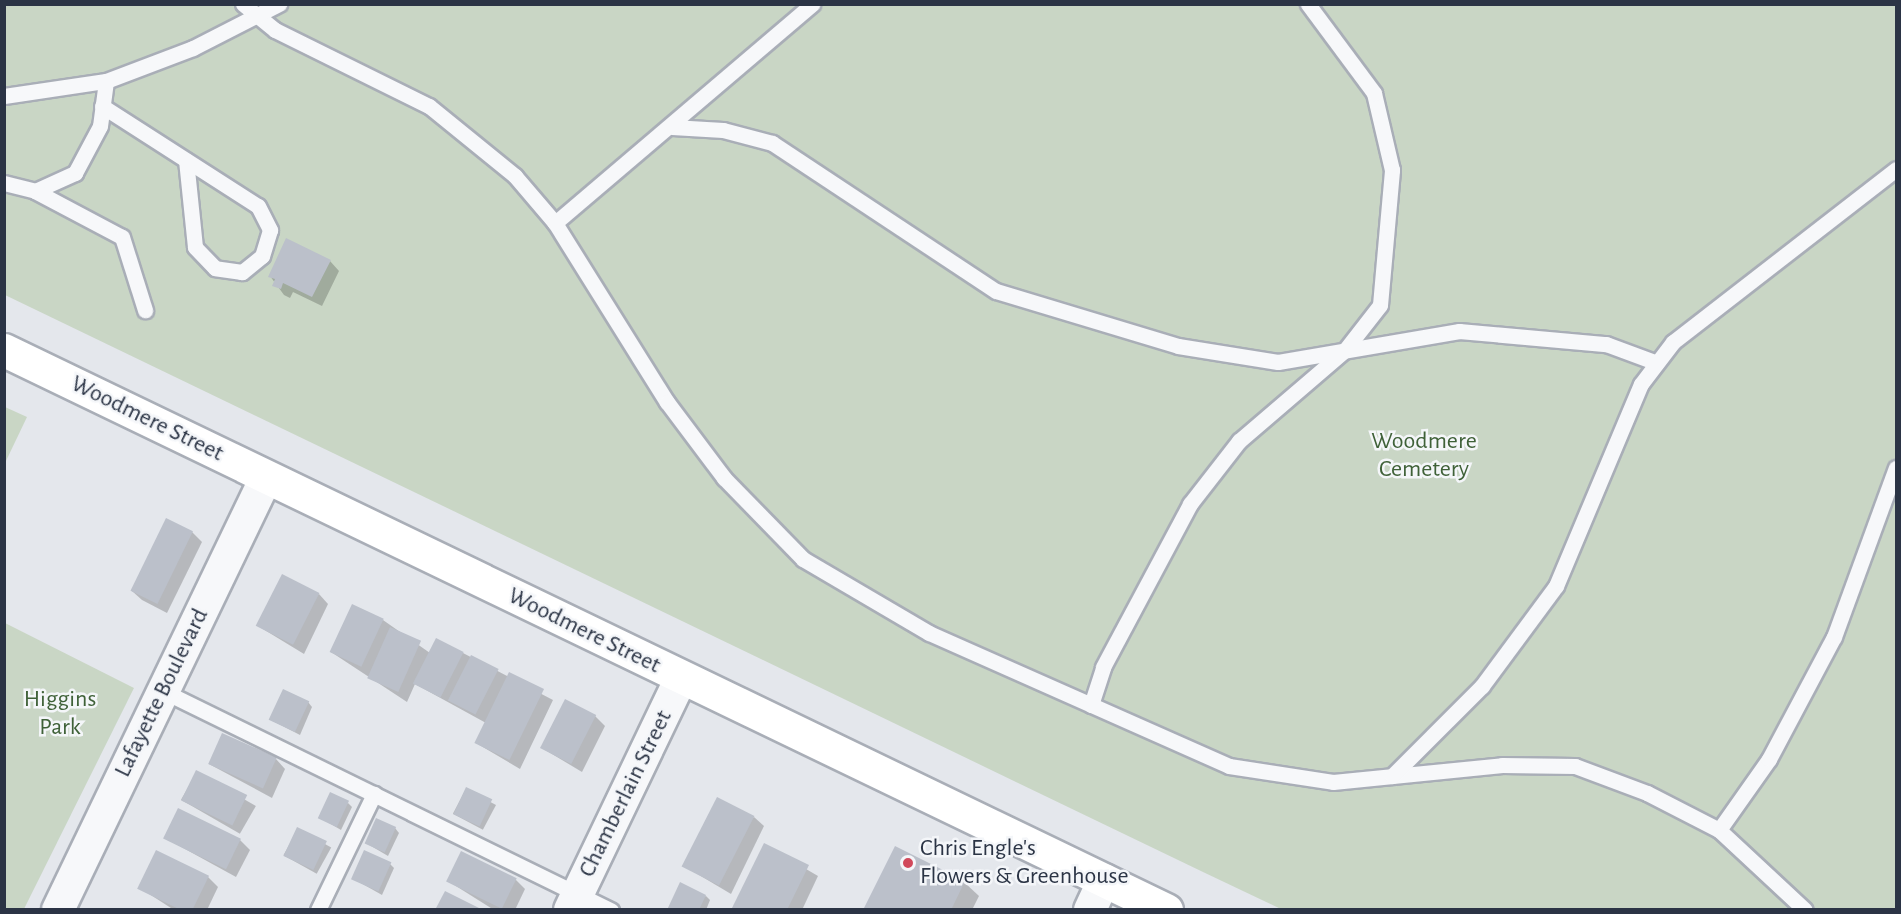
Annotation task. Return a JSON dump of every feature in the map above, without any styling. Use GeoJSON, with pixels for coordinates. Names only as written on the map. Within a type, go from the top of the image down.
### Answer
{"type":"FeatureCollection","features":[{"type":"Feature","properties":{"kind":"street","name":"Woodmere Street"},"geometry":{"type":"LineString","coordinates":[[4,350],[681,678],[1166,909]]}},
{"type":"Feature","properties":{"kind":"street","name":"Lafayette Boulevard"},"geometry":{"type":"LineString","coordinates":[[58,909],[266,477]]}},
{"type":"Feature","properties":{"kind":"street","name":"Chamberlain Street"},"geometry":{"type":"LineString","coordinates":[[574,902],[681,678]]}},
{"type":"Feature","properties":{"kind":"street"},"geometry":{"type":"LineString","coordinates":[[1090,909],[1104,880]]}},
{"type":"Feature","properties":{"kind":"lane"},"geometry":{"type":"LineString","coordinates":[[243,4],[275,30],[429,106],[515,176],[555,223],[667,402],[724,478],[803,559],[929,633],[1229,766],[1333,782],[1502,765],[1575,766],[1647,793],[1719,830],[1805,909]]}},
{"type":"Feature","properties":{"kind":"lane"},"geometry":{"type":"LineString","coordinates":[[4,96],[106,81],[193,48],[279,4]]}},
{"type":"Feature","properties":{"kind":"lane"},"geometry":{"type":"LineString","coordinates":[[555,223],[672,127],[812,4]]}},
{"type":"Feature","properties":{"kind":"lane"},"geometry":{"type":"LineString","coordinates":[[1091,705],[1108,656],[1190,504],[1239,441],[1345,351],[1380,305],[1392,170],[1374,93],[1308,4]]}},
{"type":"Feature","properties":{"kind":"lane"},"geometry":{"type":"LineString","coordinates":[[35,191],[75,173],[100,126],[106,81]]}},
{"type":"Feature","properties":{"kind":"lane"},"geometry":{"type":"LineString","coordinates":[[102,106],[258,206],[270,230],[262,256],[242,272],[215,268],[195,248],[186,160]]}},
{"type":"Feature","properties":{"kind":"lane"},"geometry":{"type":"LineString","coordinates":[[672,127],[723,130],[772,143],[996,291],[1078,320],[1178,346],[1278,362],[1459,331],[1503,333],[1606,344],[1658,363]]}},
{"type":"Feature","properties":{"kind":"lane"},"geometry":{"type":"LineString","coordinates":[[1392,776],[1482,686],[1556,586],[1641,384],[1673,342],[1896,169]]}},
{"type":"Feature","properties":{"kind":"lane"},"geometry":{"type":"LineString","coordinates":[[4,183],[35,191],[122,237],[145,310]]}},
{"type":"Feature","properties":{"kind":"lane"},"geometry":{"type":"LineString","coordinates":[[1719,830],[1769,759],[1834,637],[1896,468]]}},
{"type":"Feature","properties":{"kind":"lane"},"geometry":{"type":"LineString","coordinates":[[164,691],[374,794],[574,902],[611,909]]}},
{"type":"Feature","properties":{"kind":"lane"},"geometry":{"type":"LineString","coordinates":[[318,909],[374,794]]}},
{"type":"Feature","properties":{"kind":"green space","name":"Woodmere Cemetery"},"geometry":{"type":"Polygon","coordinates":[[[4,5],[1896,5],[1896,909],[1283,910],[1203,872],[5,295],[4,5]]]}},
{"type":"Feature","properties":{"kind":"green space"},"geometry":{"type":"Polygon","coordinates":[[[5,407],[27,417],[5,463],[5,407]]]}},
{"type":"Feature","properties":{"kind":"green space","name":"Higgins Park"},"geometry":{"type":"Polygon","coordinates":[[[5,623],[134,688],[24,909],[5,909],[5,623]]]}},
{"type":"Feature","properties":{"kind":"building"},"geometry":{"type":"Polygon","coordinates":[[[286,238],[331,260],[312,297],[283,283],[281,289],[272,286],[275,279],[268,277],[286,238]]]}},
{"type":"Feature","properties":{"kind":"building"},"geometry":{"type":"Polygon","coordinates":[[[166,518],[193,531],[157,604],[130,591],[166,518]]]}},
{"type":"Feature","properties":{"kind":"building"},"geometry":{"type":"Polygon","coordinates":[[[282,574],[319,593],[293,645],[256,626],[282,574]]]}},
{"type":"Feature","properties":{"kind":"building"},"geometry":{"type":"Polygon","coordinates":[[[352,604],[384,619],[361,667],[330,652],[352,604]]]}},
{"type":"Feature","properties":{"kind":"building"},"geometry":{"type":"Polygon","coordinates":[[[390,627],[421,641],[398,692],[367,678],[390,627]]]}},
{"type":"Feature","properties":{"kind":"building"},"geometry":{"type":"Polygon","coordinates":[[[436,638],[464,652],[440,698],[413,683],[436,638]]]}},
{"type":"Feature","properties":{"kind":"building"},"geometry":{"type":"Polygon","coordinates":[[[471,655],[499,669],[475,715],[448,700],[471,655]]]}},
{"type":"Feature","properties":{"kind":"building"},"geometry":{"type":"Polygon","coordinates":[[[509,672],[544,689],[509,760],[474,743],[509,672]]]}},
{"type":"Feature","properties":{"kind":"building"},"geometry":{"type":"Polygon","coordinates":[[[283,689],[309,701],[295,732],[269,720],[283,689]]]}},
{"type":"Feature","properties":{"kind":"building"},"geometry":{"type":"Polygon","coordinates":[[[565,699],[596,715],[571,764],[540,748],[565,699]]]}},
{"type":"Feature","properties":{"kind":"building"},"geometry":{"type":"Polygon","coordinates":[[[222,733],[277,757],[263,788],[208,764],[222,733]]]}},
{"type":"Feature","properties":{"kind":"building"},"geometry":{"type":"Polygon","coordinates":[[[196,770],[247,795],[232,826],[181,801],[196,770]]]}},
{"type":"Feature","properties":{"kind":"building"},"geometry":{"type":"Polygon","coordinates":[[[466,787],[492,799],[480,826],[453,814],[466,787]]]}},
{"type":"Feature","properties":{"kind":"building"},"geometry":{"type":"Polygon","coordinates":[[[330,792],[349,801],[337,827],[318,818],[330,792]]]}},
{"type":"Feature","properties":{"kind":"building"},"geometry":{"type":"Polygon","coordinates":[[[717,797],[754,816],[719,886],[682,866],[717,797]]]}},
{"type":"Feature","properties":{"kind":"building"},"geometry":{"type":"Polygon","coordinates":[[[178,808],[241,839],[226,869],[163,839],[178,808]]]}},
{"type":"Feature","properties":{"kind":"building"},"geometry":{"type":"Polygon","coordinates":[[[376,818],[396,827],[385,853],[365,844],[376,818]]]}},
{"type":"Feature","properties":{"kind":"building"},"geometry":{"type":"Polygon","coordinates":[[[297,827],[327,841],[313,870],[283,856],[297,827]]]}},
{"type":"Feature","properties":{"kind":"building"},"geometry":{"type":"Polygon","coordinates":[[[764,843],[809,865],[787,910],[731,910],[764,843]]]}},
{"type":"Feature","properties":{"kind":"building","name":"Chris Engle's Flowers & Greenhouse"},"geometry":{"type":"Polygon","coordinates":[[[895,846],[965,881],[951,910],[863,910],[895,846]]]}},
{"type":"Feature","properties":{"kind":"building"},"geometry":{"type":"Polygon","coordinates":[[[156,850],[209,876],[192,910],[181,910],[137,889],[156,850]]]}},
{"type":"Feature","properties":{"kind":"building"},"geometry":{"type":"Polygon","coordinates":[[[364,850],[391,862],[378,891],[351,879],[364,850]]]}},
{"type":"Feature","properties":{"kind":"building"},"geometry":{"type":"Polygon","coordinates":[[[461,851],[517,878],[502,909],[446,882],[461,851]]]}},
{"type":"Feature","properties":{"kind":"building"},"geometry":{"type":"Polygon","coordinates":[[[680,882],[706,895],[699,910],[667,910],[680,882]]]}},
{"type":"Feature","properties":{"kind":"building"},"geometry":{"type":"Polygon","coordinates":[[[445,891],[483,910],[435,910],[445,891]]]}},
{"type":"Feature","properties":{"kind":"place","name":"Chris Engle's Flowers & Greenhouse"},"geometry":{"type":"Point","coordinates":[908,863]}}]}
